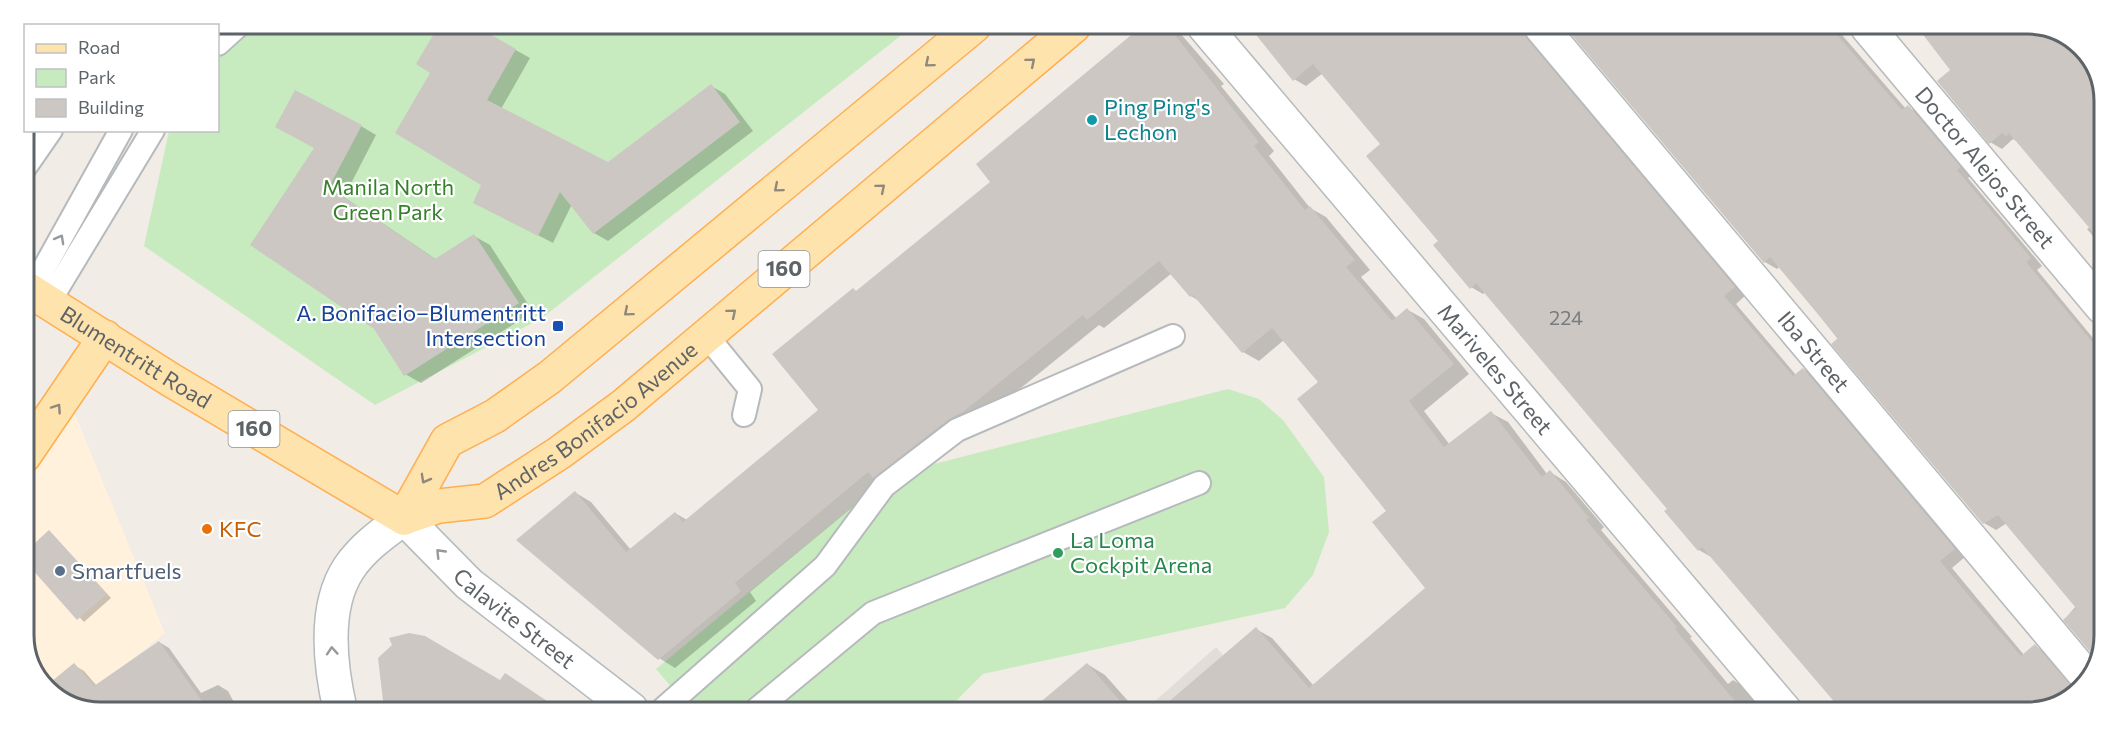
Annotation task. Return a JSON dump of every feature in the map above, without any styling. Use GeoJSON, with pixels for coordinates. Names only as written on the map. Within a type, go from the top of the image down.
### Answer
{"type":"FeatureCollection","features":[{"type":"Feature","properties":{"kind":"main road"},"geometry":{"type":"LineString","coordinates":[[404,518],[447,441],[495,416],[550,377],[964,34]]}},
{"type":"Feature","properties":{"kind":"main road","name":"Andres Bonifacio Avenue"},"geometry":{"type":"LineString","coordinates":[[404,518],[439,506],[485,501],[559,453],[623,406],[1064,34]]}},
{"type":"Feature","properties":{"kind":"main road","name":"Blumentritt Road"},"geometry":{"type":"LineString","coordinates":[[34,295],[105,337],[171,380],[404,518]]}},
{"type":"Feature","properties":{"kind":"main road"},"geometry":{"type":"LineString","coordinates":[[35,440],[105,337]]}},
{"type":"Feature","properties":{"kind":"street","name":"Mariveles Street"},"geometry":{"type":"LineString","coordinates":[[1211,34],[1778,702]]}},
{"type":"Feature","properties":{"kind":"street","name":"Iba Street"},"geometry":{"type":"LineString","coordinates":[[1546,34],[2082,671]]}},
{"type":"Feature","properties":{"kind":"street","name":"Doctor Alejos Street"},"geometry":{"type":"LineString","coordinates":[[1873,34],[2093,297]]}},
{"type":"Feature","properties":{"kind":"street"},"geometry":{"type":"LineString","coordinates":[[339,702],[331,635],[338,593],[350,568],[373,542],[404,518]]}},
{"type":"Feature","properties":{"kind":"street","name":"Calavite Street"},"geometry":{"type":"LineString","coordinates":[[404,518],[470,584],[623,702]]}},
{"type":"Feature","properties":{"kind":"lane"},"geometry":{"type":"LineString","coordinates":[[34,154],[50,132]]}},
{"type":"Feature","properties":{"kind":"lane"},"geometry":{"type":"LineString","coordinates":[[34,290],[120,132]]}},
{"type":"Feature","properties":{"kind":"lane"},"geometry":{"type":"LineString","coordinates":[[34,291],[152,132]]}},
{"type":"Feature","properties":{"kind":"lane"},"geometry":{"type":"LineString","coordinates":[[706,335],[750,389],[744,415]]}},
{"type":"Feature","properties":{"kind":"lane"},"geometry":{"type":"LineString","coordinates":[[671,702],[825,566],[884,486],[957,430],[1173,336]]}},
{"type":"Feature","properties":{"kind":"lane"},"geometry":{"type":"LineString","coordinates":[[765,702],[873,613],[1199,483]]}},
{"type":"Feature","properties":{"kind":"shaded area"},"geometry":{"type":"Polygon","coordinates":[[[70,402],[165,633],[83,699],[72,695],[54,682],[43,668],[36,648],[35,455],[70,402]]]}},
{"type":"Feature","properties":{"kind":"shaded area"},"geometry":{"type":"Polygon","coordinates":[[[1216,647],[1262,702],[1154,702],[1216,647]]]}},
{"type":"Feature","properties":{"kind":"green space","name":"Manila North Green Park"},"geometry":{"type":"Polygon","coordinates":[[[219,34],[903,34],[542,318],[375,405],[144,246],[169,132],[219,132],[219,34]]]}},
{"type":"Feature","properties":{"kind":"green space","name":"La Loma Cockpit Arena"},"geometry":{"type":"Polygon","coordinates":[[[1228,389],[1259,399],[1283,420],[1324,477],[1329,532],[1313,575],[1285,608],[983,674],[955,702],[684,702],[656,669],[891,475],[1228,389]]]}},
{"type":"Feature","properties":{"kind":"building"},"geometry":{"type":"Polygon","coordinates":[[[434,34],[490,34],[516,49],[487,100],[608,162],[711,84],[740,122],[593,234],[560,192],[538,236],[473,203],[481,185],[395,133],[430,73],[416,64],[434,34]]]}},
{"type":"Feature","properties":{"kind":"building"},"geometry":{"type":"Polygon","coordinates":[[[1132,34],[1174,34],[1259,142],[1254,146],[1305,210],[1310,206],[1355,260],[1346,267],[1392,321],[1407,308],[1454,364],[1409,401],[1444,447],[1491,411],[1542,477],[1550,470],[1589,518],[1586,520],[1677,627],[1675,629],[1736,702],[1168,702],[1256,627],[1309,688],[1425,588],[1372,522],[1386,511],[1297,399],[1318,382],[1272,328],[1242,353],[1193,295],[1190,297],[1159,261],[1087,320],[1083,315],[963,412],[949,419],[873,478],[868,472],[735,583],[741,591],[658,660],[516,540],[575,491],[626,552],[675,512],[683,522],[818,410],[772,354],[853,288],[856,291],[990,182],[976,164],[1132,34]]]}},
{"type":"Feature","properties":{"kind":"building"},"geometry":{"type":"Polygon","coordinates":[[[1255,34],[1525,34],[1527,39],[1735,287],[1724,296],[1793,376],[1803,368],[1955,549],[1940,561],[1980,609],[2021,656],[2035,644],[2071,685],[2056,695],[2027,702],[1834,702],[1702,547],[1698,551],[1664,511],[1667,509],[1476,283],[1470,289],[1433,245],[1438,241],[1366,156],[1380,144],[1313,64],[1293,81],[1255,34]]]}},
{"type":"Feature","properties":{"kind":"building"},"geometry":{"type":"Polygon","coordinates":[[[1571,34],[1836,34],[1902,110],[1908,105],[1961,167],[1957,170],[2031,258],[2026,262],[2093,344],[2094,635],[2091,653],[2063,620],[2076,608],[1998,515],[1983,524],[1831,344],[1838,338],[1770,257],[1764,263],[1571,34]]]}},
{"type":"Feature","properties":{"kind":"building"},"geometry":{"type":"Polygon","coordinates":[[[1923,34],[2036,35],[2060,43],[2074,54],[2085,68],[2093,97],[2093,232],[2009,133],[2006,136],[2002,133],[1989,144],[1937,81],[1950,70],[1923,34]]]}},
{"type":"Feature","properties":{"kind":"building"},"geometry":{"type":"Polygon","coordinates":[[[295,90],[362,125],[329,187],[435,259],[474,234],[519,303],[404,376],[374,329],[250,245],[314,148],[275,127],[295,90]]]}},
{"type":"Feature","properties":{"kind":"building","name":"Smartfuels"},"geometry":{"type":"Polygon","coordinates":[[[49,530],[107,594],[77,620],[35,572],[35,543],[49,530]]]}},
{"type":"Feature","properties":{"kind":"building"},"geometry":{"type":"Polygon","coordinates":[[[409,633],[425,636],[500,680],[505,673],[548,702],[383,702],[378,658],[392,645],[389,638],[409,633]]]}},
{"type":"Feature","properties":{"kind":"building"},"geometry":{"type":"Polygon","coordinates":[[[159,641],[203,702],[101,702],[72,695],[53,680],[74,663],[94,686],[159,641]]]}},
{"type":"Feature","properties":{"kind":"building"},"geometry":{"type":"Polygon","coordinates":[[[1087,663],[1121,702],[1041,702],[1087,663]]]}},
{"type":"Feature","properties":{"kind":"place","name":"Ping Ping's Lechon"},"geometry":{"type":"Point","coordinates":[1092,120]}},
{"type":"Feature","properties":{"kind":"place","name":"A. Bonifacio–Blumentritt Intersection"},"geometry":{"type":"Point","coordinates":[558,326]}},
{"type":"Feature","properties":{"kind":"place","name":"KFC"},"geometry":{"type":"Point","coordinates":[207,529]}},
{"type":"Feature","properties":{"kind":"place","name":"La Loma Cockpit Arena"},"geometry":{"type":"Point","coordinates":[1058,553]}},
{"type":"Feature","properties":{"kind":"place","name":"Smartfuels"},"geometry":{"type":"Point","coordinates":[60,571]}}]}
